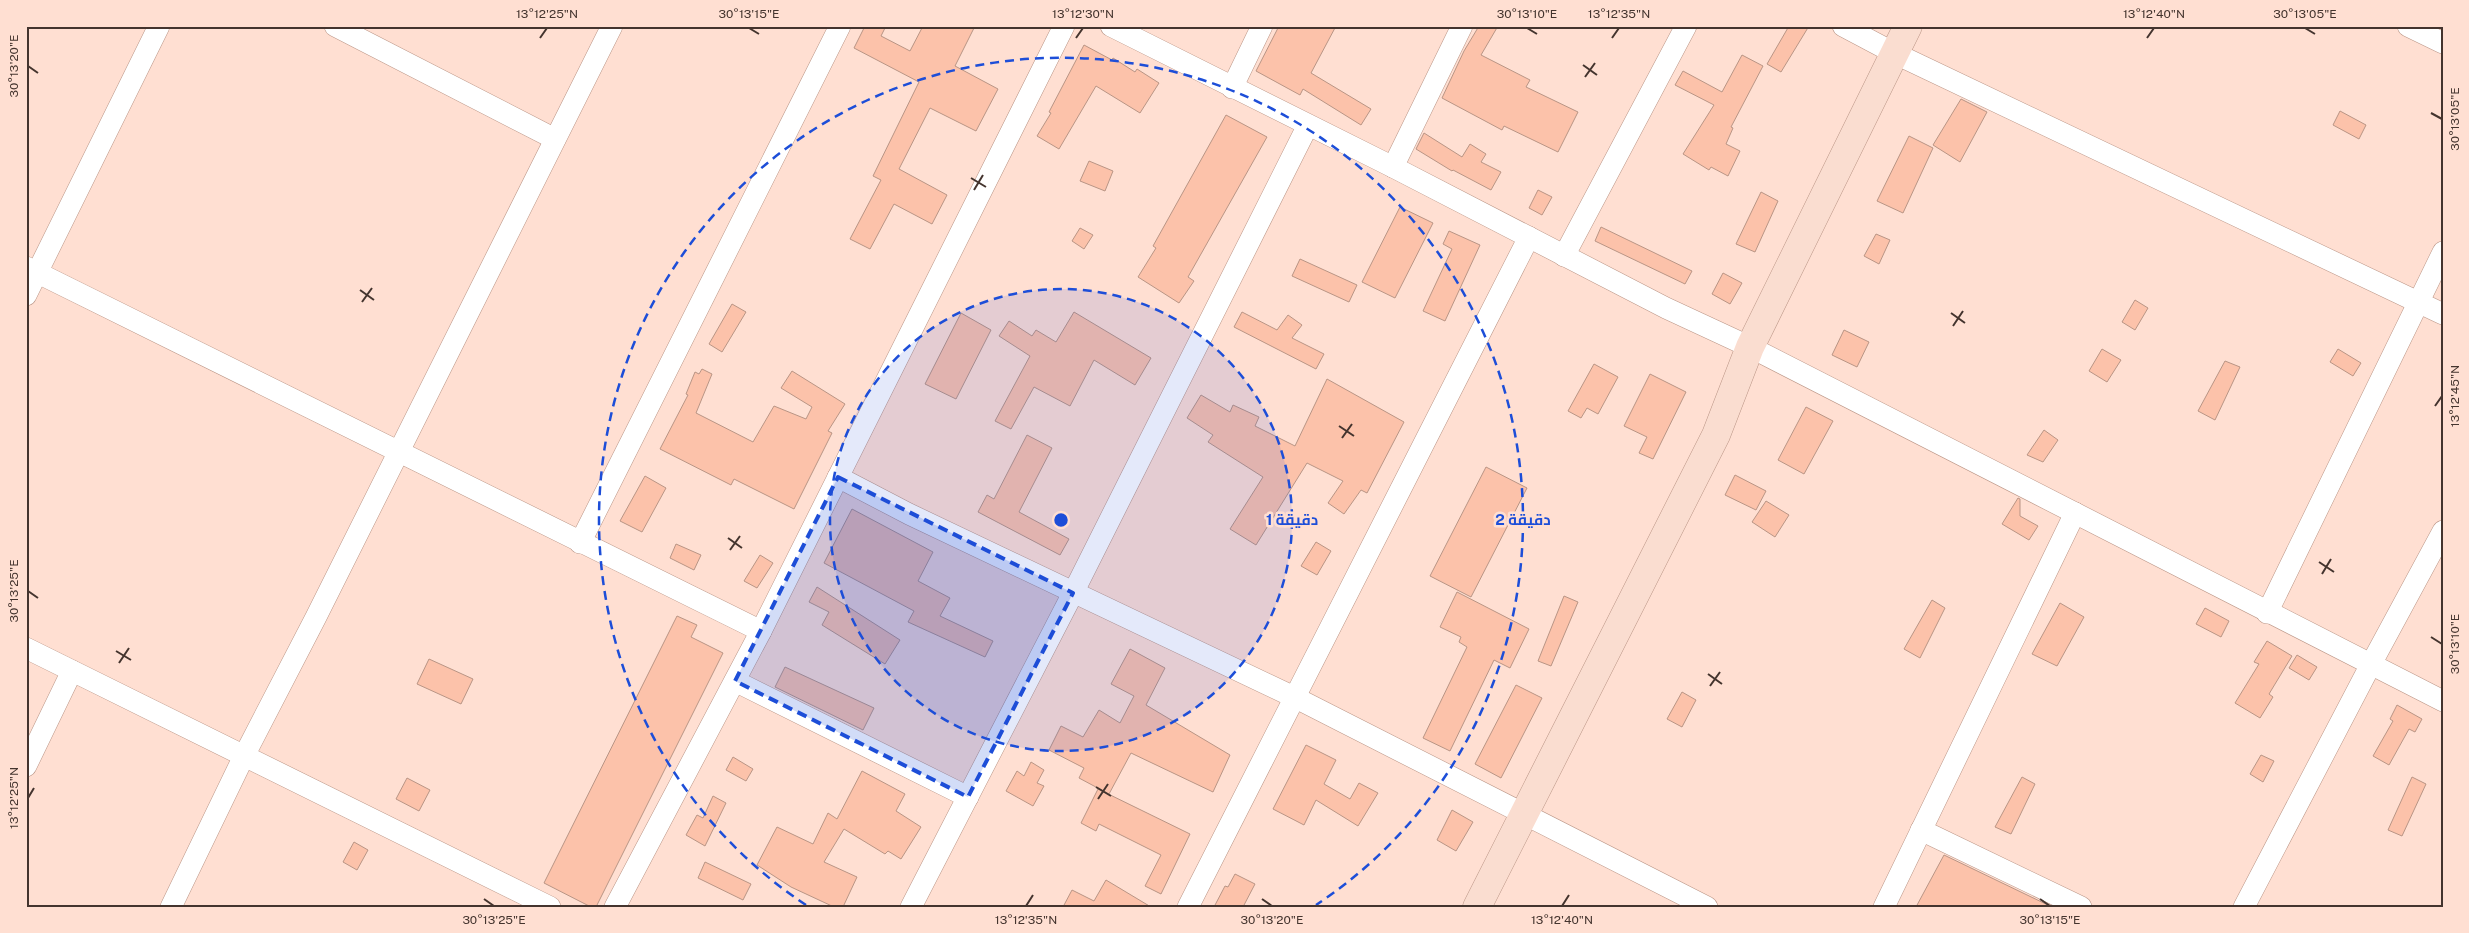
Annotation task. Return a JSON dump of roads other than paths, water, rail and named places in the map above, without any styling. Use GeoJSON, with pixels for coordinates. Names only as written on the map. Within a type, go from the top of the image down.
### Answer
{"type":"FeatureCollection","features":[{"type":"Feature","properties":{"kind":"street"},"geometry":{"type":"LineString","coordinates":[[26,295],[32,270],[159,26]]}},
{"type":"Feature","properties":{"kind":"street"},"geometry":{"type":"LineString","coordinates":[[335,26],[555,140]]}},
{"type":"Feature","properties":{"kind":"street"},"geometry":{"type":"LineString","coordinates":[[171,907],[244,756],[612,26]]}},
{"type":"Feature","properties":{"kind":"street"},"geometry":{"type":"LineString","coordinates":[[580,543],[840,26]]}},
{"type":"Feature","properties":{"kind":"street"},"geometry":{"type":"LineString","coordinates":[[615,907],[761,631],[1064,26]]}},
{"type":"Feature","properties":{"kind":"street"},"geometry":{"type":"LineString","coordinates":[[1111,26],[1393,167],[1666,308],[1750,347],[2370,666],[2443,701]]}},
{"type":"Feature","properties":{"kind":"street"},"geometry":{"type":"LineString","coordinates":[[1232,88],[1262,26]]}},
{"type":"Feature","properties":{"kind":"street"},"geometry":{"type":"LineString","coordinates":[[1393,167],[1462,26]]}},
{"type":"Feature","properties":{"kind":"street"},"geometry":{"type":"LineString","coordinates":[[1564,256],[1686,26]]}},
{"type":"Feature","properties":{"kind":"street"},"geometry":{"type":"LineString","coordinates":[[1843,26],[1894,53],[2443,314]]}},
{"type":"Feature","properties":{"kind":"street"},"geometry":{"type":"LineString","coordinates":[[1477,907],[1716,435],[1750,347],[1908,26]]}},
{"type":"Feature","properties":{"kind":"street"},"geometry":{"type":"LineString","coordinates":[[2408,26],[2443,43]]}},
{"type":"Feature","properties":{"kind":"street"},"geometry":{"type":"LineString","coordinates":[[911,907],[1073,593],[1308,125]]}},
{"type":"Feature","properties":{"kind":"street"},"geometry":{"type":"LineString","coordinates":[[1188,907],[1529,237]]}},
{"type":"Feature","properties":{"kind":"street"},"geometry":{"type":"LineString","coordinates":[[2267,612],[2443,252]]}},
{"type":"Feature","properties":{"kind":"street"},"geometry":{"type":"LineString","coordinates":[[32,270],[761,631]]}},
{"type":"Feature","properties":{"kind":"street"},"geometry":{"type":"LineString","coordinates":[[838,477],[909,514],[1296,698],[1707,907]]}},
{"type":"Feature","properties":{"kind":"street"},"geometry":{"type":"LineString","coordinates":[[1884,907],[2075,513]]}},
{"type":"Feature","properties":{"kind":"street"},"geometry":{"type":"LineString","coordinates":[[2244,907],[2443,531]]}},
{"type":"Feature","properties":{"kind":"street"},"geometry":{"type":"LineString","coordinates":[[26,648],[550,907]]}},
{"type":"Feature","properties":{"kind":"street"},"geometry":{"type":"LineString","coordinates":[[26,766],[72,670]]}},
{"type":"Feature","properties":{"kind":"street"},"geometry":{"type":"LineString","coordinates":[[735,681],[968,797]]}},
{"type":"Feature","properties":{"kind":"street"},"geometry":{"type":"LineString","coordinates":[[1921,830],[2081,907]]}}]}
